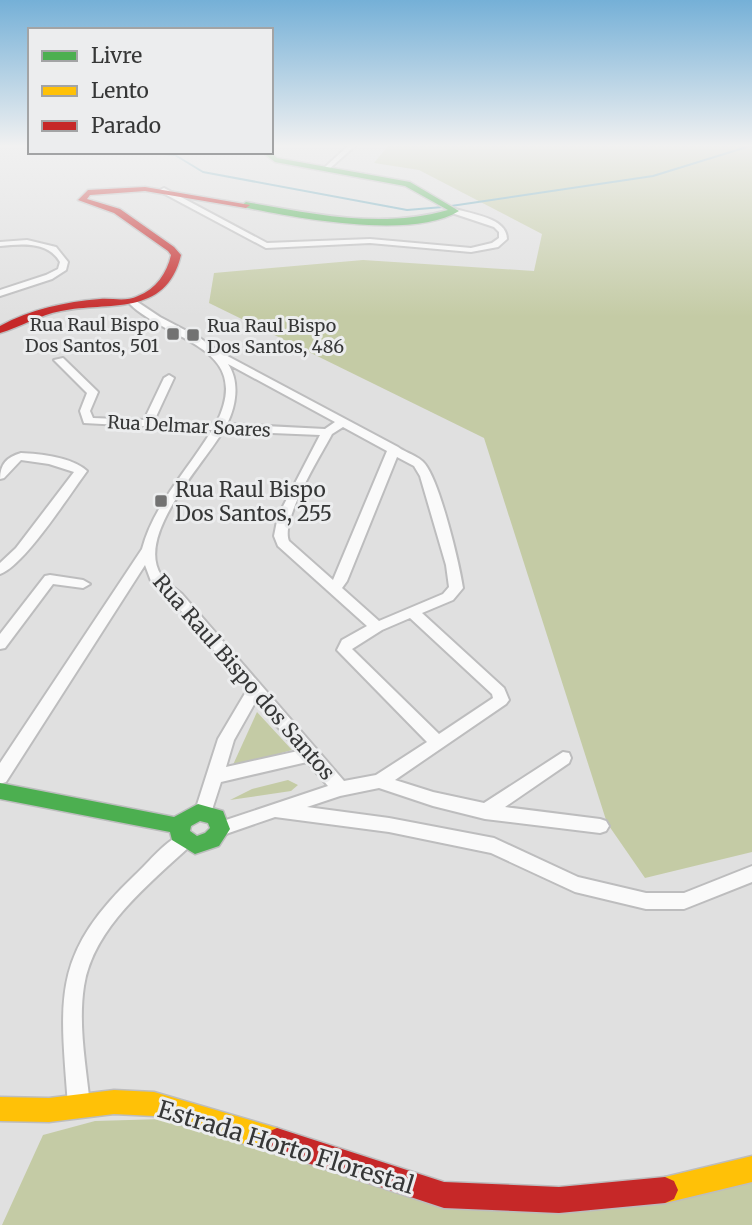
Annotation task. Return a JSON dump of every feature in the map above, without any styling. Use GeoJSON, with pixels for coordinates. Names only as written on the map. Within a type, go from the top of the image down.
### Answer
{"type":"FeatureCollection","features":[{"type":"Feature","properties":{"kind":"street"},"geometry":{"type":"LineString","coordinates":[[92,203],[117,211],[163,242],[176,255],[173,269],[167,277],[133,302]]}},
{"type":"Feature","properties":{"kind":"street"},"geometry":{"type":"LineString","coordinates":[[188,203],[266,246],[370,240],[471,250],[495,245],[503,239],[503,232],[497,225],[455,211],[441,203]]}},
{"type":"Feature","properties":{"kind":"street"},"geometry":{"type":"LineString","coordinates":[[197,208],[202,203]]}},
{"type":"Feature","properties":{"kind":"street"},"geometry":{"type":"LineString","coordinates":[[241,203],[284,211],[399,224],[428,222],[455,211]]}},
{"type":"Feature","properties":{"kind":"street"},"geometry":{"type":"LineString","coordinates":[[0,244],[45,246],[62,256],[64,262],[62,270],[49,278],[0,293]]}},
{"type":"Feature","properties":{"kind":"street"},"geometry":{"type":"LineString","coordinates":[[0,330],[13,322],[52,309],[108,301],[133,302],[146,313],[217,354],[419,464],[426,475],[456,583],[453,593],[377,627],[347,644],[344,650],[437,742]]}},
{"type":"Feature","properties":{"kind":"street","name":"Rua Raul Bispo dos Santos"},"geometry":{"type":"LineString","coordinates":[[217,354],[232,384],[232,397],[221,427],[172,493],[148,550],[152,573],[256,689],[340,789]]}},
{"type":"Feature","properties":{"kind":"street","name":"Rua Delmar Soares"},"geometry":{"type":"LineString","coordinates":[[59,360],[93,392],[85,411],[88,421],[327,432]]}},
{"type":"Feature","properties":{"kind":"street"},"geometry":{"type":"LineString","coordinates":[[147,425],[169,378]]}},
{"type":"Feature","properties":{"kind":"street"},"geometry":{"type":"LineString","coordinates":[[343,422],[327,432],[284,516],[280,536],[284,543],[377,627]]}},
{"type":"Feature","properties":{"kind":"street"},"geometry":{"type":"LineString","coordinates":[[334,588],[341,580],[394,449]]}},
{"type":"Feature","properties":{"kind":"street"},"geometry":{"type":"LineString","coordinates":[[0,475],[14,459],[25,457],[79,468],[79,475],[21,551],[0,570]]}},
{"type":"Feature","properties":{"kind":"street"},"geometry":{"type":"LineString","coordinates":[[0,777],[148,550]]}},
{"type":"Feature","properties":{"kind":"street"},"geometry":{"type":"LineString","coordinates":[[0,644],[50,579],[83,584]]}},
{"type":"Feature","properties":{"kind":"street"},"geometry":{"type":"LineString","coordinates":[[0,790],[182,834],[192,845],[204,845],[215,838],[220,829],[340,789],[380,781],[501,700],[499,692],[413,613]]}},
{"type":"Feature","properties":{"kind":"street"},"geometry":{"type":"LineString","coordinates":[[204,811],[226,739],[256,689]]}},
{"type":"Feature","properties":{"kind":"street"},"geometry":{"type":"LineString","coordinates":[[213,777],[312,754]]}},
{"type":"Feature","properties":{"kind":"street"},"geometry":{"type":"LineString","coordinates":[[485,812],[563,758]]}},
{"type":"Feature","properties":{"kind":"street"},"geometry":{"type":"LineString","coordinates":[[380,781],[416,797],[485,812],[600,826]]}},
{"type":"Feature","properties":{"kind":"street"},"geometry":{"type":"LineString","coordinates":[[275,810],[389,825],[477,841],[595,891],[646,901],[684,901],[752,874]]}},
{"type":"Feature","properties":{"kind":"street"},"geometry":{"type":"LineString","coordinates":[[79,1105],[73,1007],[79,966],[111,913],[182,834],[192,813],[204,811],[216,817],[220,829]]}},
{"type":"Feature","properties":{"kind":"street","name":"Estrada Horto Florestal"},"geometry":{"type":"LineString","coordinates":[[0,1109],[49,1110],[114,1102],[154,1104],[434,1192],[467,1198],[530,1202],[583,1199],[693,1183],[752,1169]]}},
{"type":"Feature","properties":{"kind":"green space"},"geometry":{"type":"Polygon","coordinates":[[[483,203],[752,203],[752,852],[645,878],[607,823],[484,438],[209,303],[214,273],[363,260],[534,271],[542,234],[483,203]]]}},
{"type":"Feature","properties":{"kind":"green space"},"geometry":{"type":"Polygon","coordinates":[[[257,712],[292,750],[232,767],[257,712]]]}},
{"type":"Feature","properties":{"kind":"green space"},"geometry":{"type":"Polygon","coordinates":[[[288,780],[298,785],[291,791],[230,800],[252,789],[288,780]]]}},
{"type":"Feature","properties":{"kind":"green space"},"geometry":{"type":"Polygon","coordinates":[[[163,1119],[419,1197],[752,1180],[752,1225],[2,1225],[43,1135],[95,1121],[163,1119]]]}},
{"type":"Feature","properties":{"kind":"waterway"},"geometry":{"type":"LineString","coordinates":[[370,203],[407,210],[443,207]]}},
{"type":"Feature","properties":{"kind":"waterway"},"geometry":{"type":"LineString","coordinates":[[451,206],[470,203]]}},
{"type":"Feature","properties":{"kind":"traffic: fast"},"geometry":{"type":"LineString","coordinates":[[246,205],[324,218],[378,223],[430,218],[455,211],[441,203]]}},
{"type":"Feature","properties":{"kind":"traffic: fast"},"geometry":{"type":"LineString","coordinates":[[0,791],[180,826]]}},
{"type":"Feature","properties":{"kind":"traffic: fast"},"geometry":{"type":"LineString","coordinates":[[198,812],[216,817],[220,829],[212,840],[195,845],[179,834],[182,821],[198,812]]}},
{"type":"Feature","properties":{"kind":"traffic: slow"},"geometry":{"type":"LineString","coordinates":[[0,1109],[49,1110],[114,1102],[154,1104],[277,1141]]}},
{"type":"Feature","properties":{"kind":"traffic: slow"},"geometry":{"type":"LineString","coordinates":[[665,1190],[752,1169]]}},
{"type":"Feature","properties":{"kind":"traffic: jam"},"geometry":{"type":"LineString","coordinates":[[0,330],[24,318],[63,307],[135,301],[149,295],[162,284],[174,263],[176,255],[171,249],[117,211],[92,203]]}},
{"type":"Feature","properties":{"kind":"traffic: jam"},"geometry":{"type":"LineString","coordinates":[[234,203],[246,205]]}},
{"type":"Feature","properties":{"kind":"traffic: jam"},"geometry":{"type":"LineString","coordinates":[[277,1141],[444,1195],[559,1200],[665,1190]]}},
{"type":"Feature","properties":{"kind":"place","name":"Rua Raul Bispo Dos Santos, 501"},"geometry":{"type":"Point","coordinates":[173,334]}},
{"type":"Feature","properties":{"kind":"place","name":"Rua Raul Bispo Dos Santos, 486"},"geometry":{"type":"Point","coordinates":[193,335]}},
{"type":"Feature","properties":{"kind":"place","name":"Rua Raul Bispo Dos Santos, 255"},"geometry":{"type":"Point","coordinates":[161,501]}}]}
